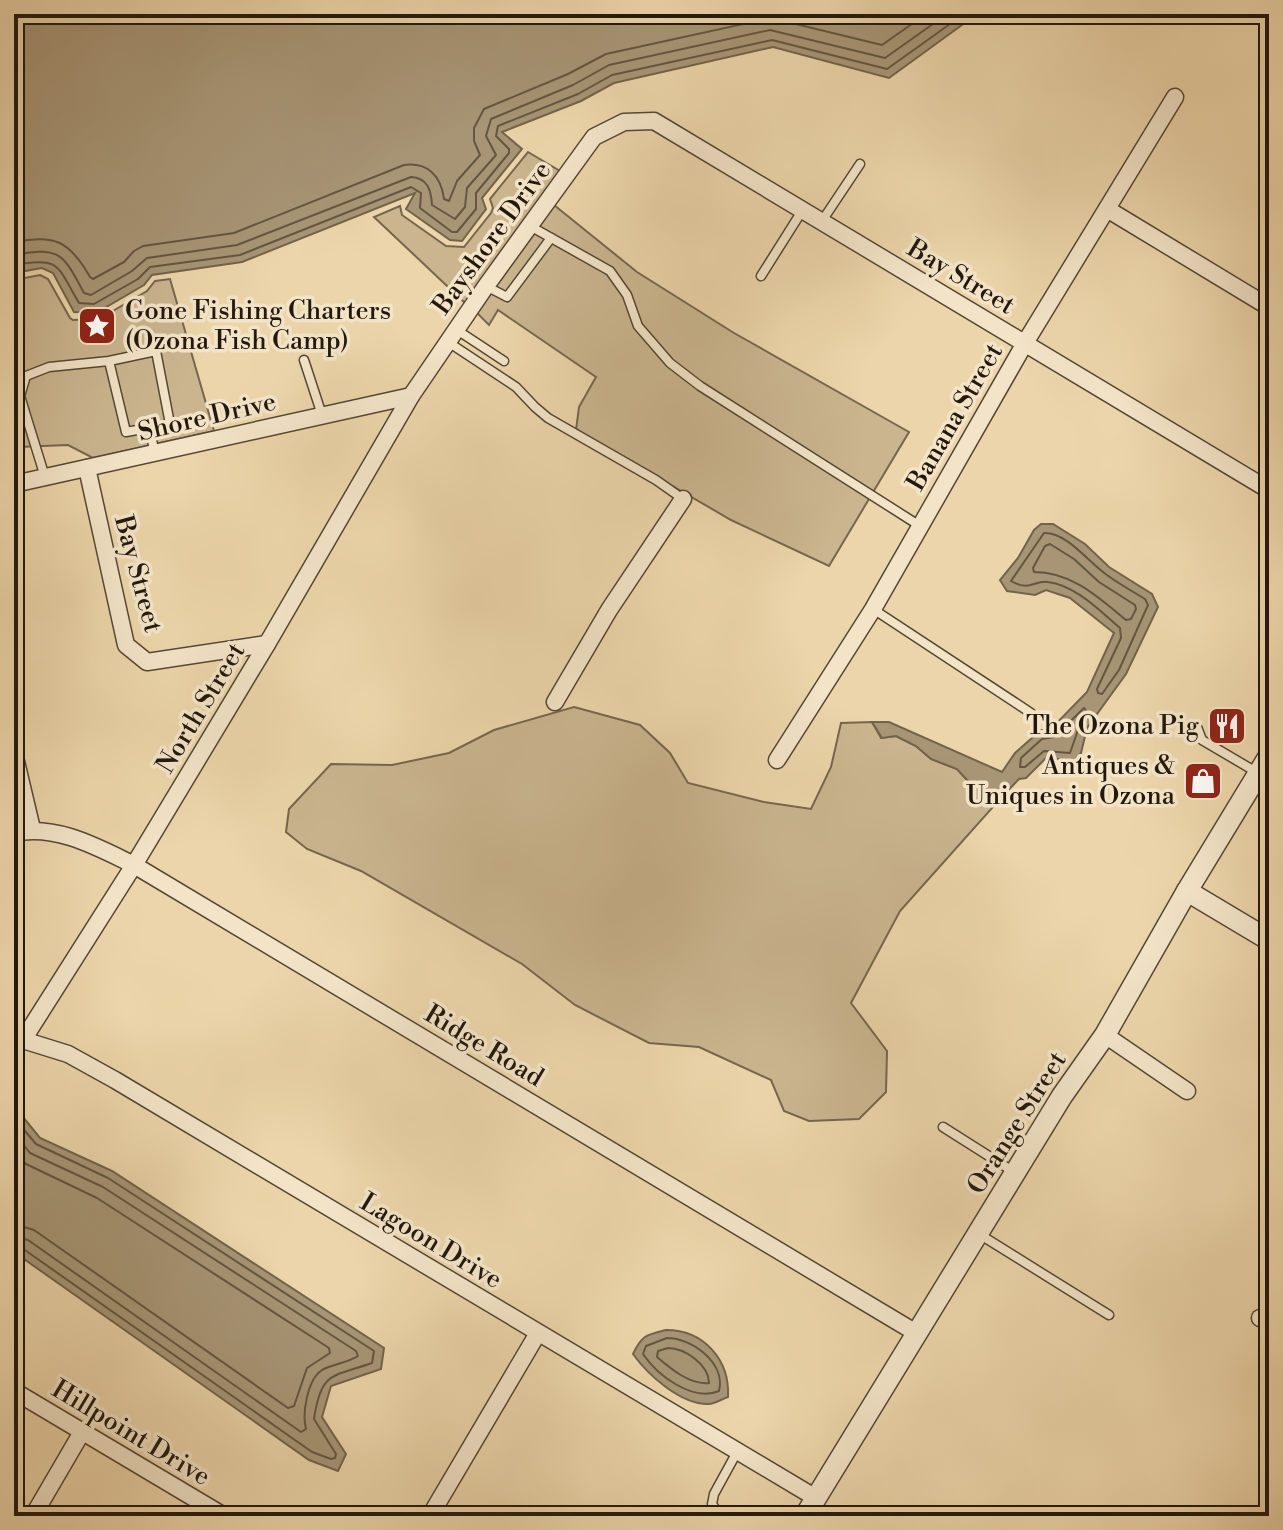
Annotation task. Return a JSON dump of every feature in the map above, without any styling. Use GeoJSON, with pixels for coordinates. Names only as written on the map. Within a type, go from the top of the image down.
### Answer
{"type":"FeatureCollection","features":[{"type":"Feature","properties":{"kind":"street","name":"Banana Street"},"geometry":{"type":"LineString","coordinates":[[777,760],[873,609],[1025,343],[1175,97]]}},
{"type":"Feature","properties":{"kind":"street","name":"Bay Street"},"geometry":{"type":"LineString","coordinates":[[624,122],[654,121],[1269,490]]}},
{"type":"Feature","properties":{"kind":"street","name":"Bayshore Drive"},"geometry":{"type":"LineString","coordinates":[[411,396],[594,137],[624,122]]}},
{"type":"Feature","properties":{"kind":"street"},"geometry":{"type":"LineString","coordinates":[[1107,209],[1269,307]]}},
{"type":"Feature","properties":{"kind":"street","name":"Shore Drive"},"geometry":{"type":"LineString","coordinates":[[14,484],[411,396]]}},
{"type":"Feature","properties":{"kind":"street","name":"North Street"},"geometry":{"type":"LineString","coordinates":[[19,1041],[134,865],[411,396]]}},
{"type":"Feature","properties":{"kind":"street","name":"Bay Street"},"geometry":{"type":"LineString","coordinates":[[87,468],[126,645],[147,662],[267,644]]}},
{"type":"Feature","properties":{"kind":"street"},"geometry":{"type":"LineString","coordinates":[[555,702],[609,610],[683,499]]}},
{"type":"Feature","properties":{"kind":"street"},"geometry":{"type":"LineString","coordinates":[[14,753],[32,829]]}},
{"type":"Feature","properties":{"kind":"street","name":"Orange Street"},"geometry":{"type":"LineString","coordinates":[[811,1507],[1062,1096],[1105,1035],[1187,891],[1264,765]]}},
{"type":"Feature","properties":{"kind":"street","name":"Ridge Road"},"geometry":{"type":"LineString","coordinates":[[14,833],[32,829],[62,834],[134,865],[918,1334]]}},
{"type":"Feature","properties":{"kind":"street"},"geometry":{"type":"LineString","coordinates":[[1187,891],[1269,940]]}},
{"type":"Feature","properties":{"kind":"street"},"geometry":{"type":"LineString","coordinates":[[1105,1035],[1187,1091]]}},
{"type":"Feature","properties":{"kind":"street","name":"Lagoon Drive"},"geometry":{"type":"LineString","coordinates":[[19,1041],[68,1054],[115,1080],[737,1451],[811,1507]]}},
{"type":"Feature","properties":{"kind":"street"},"geometry":{"type":"LineString","coordinates":[[430,1516],[538,1333]]}},
{"type":"Feature","properties":{"kind":"street","name":"Hillpoint Drive"},"geometry":{"type":"LineString","coordinates":[[14,1391],[224,1516]]}},
{"type":"Feature","properties":{"kind":"street"},"geometry":{"type":"LineString","coordinates":[[33,1516],[82,1432]]}},
{"type":"Feature","properties":{"kind":"lane"},"geometry":{"type":"LineString","coordinates":[[822,221],[860,164]]}},
{"type":"Feature","properties":{"kind":"lane"},"geometry":{"type":"LineString","coordinates":[[761,276],[803,210]]}},
{"type":"Feature","properties":{"kind":"lane"},"geometry":{"type":"LineString","coordinates":[[529,225],[610,271],[627,295],[638,326],[670,363],[700,386],[920,526]]}},
{"type":"Feature","properties":{"kind":"lane"},"geometry":{"type":"LineString","coordinates":[[486,286],[507,297],[551,238]]}},
{"type":"Feature","properties":{"kind":"lane"},"geometry":{"type":"LineString","coordinates":[[452,336],[504,361]]}},
{"type":"Feature","properties":{"kind":"lane"},"geometry":{"type":"LineString","coordinates":[[452,336],[516,387],[548,418],[656,480],[683,499]]}},
{"type":"Feature","properties":{"kind":"lane"},"geometry":{"type":"LineString","coordinates":[[45,477],[20,396],[26,376],[49,367],[109,361],[156,351],[170,424],[126,432],[109,361]]}},
{"type":"Feature","properties":{"kind":"lane"},"geometry":{"type":"LineString","coordinates":[[304,360],[322,415]]}},
{"type":"Feature","properties":{"kind":"lane"},"geometry":{"type":"LineString","coordinates":[[149,428],[155,453]]}},
{"type":"Feature","properties":{"kind":"lane"},"geometry":{"type":"LineString","coordinates":[[873,609],[1031,713]]}},
{"type":"Feature","properties":{"kind":"lane"},"geometry":{"type":"LineString","coordinates":[[1197,727],[1202,740],[1264,765]]}},
{"type":"Feature","properties":{"kind":"lane"},"geometry":{"type":"LineString","coordinates":[[943,1127],[1015,1173]]}},
{"type":"Feature","properties":{"kind":"lane"},"geometry":{"type":"LineString","coordinates":[[979,1234],[1109,1315]]}},
{"type":"Feature","properties":{"kind":"lane"},"geometry":{"type":"LineString","coordinates":[[720,1516],[712,1504],[714,1494],[737,1451]]}},
{"type":"Feature","properties":{"kind":"shaded area"},"geometry":{"type":"Polygon","coordinates":[[[528,152],[560,171],[465,303],[374,217],[400,206],[402,215],[446,246],[464,247],[491,213],[490,199],[528,152]]]}},
{"type":"Feature","properties":{"kind":"shaded area"},"geometry":{"type":"Polygon","coordinates":[[[554,205],[637,272],[734,333],[909,432],[829,566],[731,520],[576,430],[579,407],[596,377],[498,310],[489,325],[477,313],[554,205]]]}},
{"type":"Feature","properties":{"kind":"shaded area"},"geometry":{"type":"Polygon","coordinates":[[[40,275],[48,279],[73,320],[99,319],[147,291],[155,281],[170,279],[214,431],[93,458],[68,445],[18,447],[14,434],[14,280],[40,275]]]}},
{"type":"Feature","properties":{"kind":"shaded area"},"geometry":{"type":"Polygon","coordinates":[[[574,707],[640,725],[670,753],[688,783],[764,802],[811,809],[831,767],[841,723],[872,722],[881,738],[896,736],[916,746],[931,759],[957,769],[969,782],[983,786],[1001,798],[900,911],[851,1003],[887,1051],[886,1092],[859,1119],[809,1121],[784,1111],[771,1080],[699,1047],[649,1043],[575,1005],[522,964],[361,871],[307,849],[286,832],[289,809],[331,764],[392,765],[449,753],[494,730],[574,707]]]}},
{"type":"Feature","properties":{"kind":"water"},"geometry":{"type":"Polygon","coordinates":[[[14,14],[977,14],[889,78],[773,47],[614,83],[581,101],[502,132],[522,149],[482,198],[486,209],[462,241],[450,240],[406,209],[415,193],[242,262],[152,275],[144,285],[96,313],[74,312],[53,273],[42,268],[14,273],[14,14]]]}},
{"type":"Feature","properties":{"kind":"water"},"geometry":{"type":"Polygon","coordinates":[[[1041,524],[1053,524],[1085,544],[1109,567],[1152,594],[1158,607],[1126,674],[1087,728],[1081,753],[1071,765],[1058,759],[1045,759],[1001,798],[983,786],[969,782],[957,769],[931,759],[916,746],[896,736],[882,738],[872,722],[889,722],[1002,772],[1015,753],[1041,730],[1049,731],[1087,692],[1114,633],[1070,598],[1046,590],[1035,595],[1007,591],[1000,580],[1041,524]]]}},
{"type":"Feature","properties":{"kind":"water"},"geometry":{"type":"Polygon","coordinates":[[[14,1106],[40,1138],[112,1171],[384,1348],[381,1369],[331,1386],[322,1417],[346,1454],[338,1471],[309,1460],[14,1252],[14,1106]]]}},
{"type":"Feature","properties":{"kind":"water"},"geometry":{"type":"Polygon","coordinates":[[[666,1330],[692,1335],[712,1350],[724,1371],[728,1397],[709,1404],[687,1400],[647,1371],[633,1354],[645,1337],[666,1330]]]}},
{"type":"Feature","properties":{"kind":"place","name":"Gone Fishing Charters (Ozona Fish Camp)"},"geometry":{"type":"Point","coordinates":[97,326]}},
{"type":"Feature","properties":{"kind":"place","name":"The Ozona Pig"},"geometry":{"type":"Point","coordinates":[1227,726]}},
{"type":"Feature","properties":{"kind":"place","name":"Antiques & Uniques in Ozona"},"geometry":{"type":"Point","coordinates":[1203,781]}}]}
